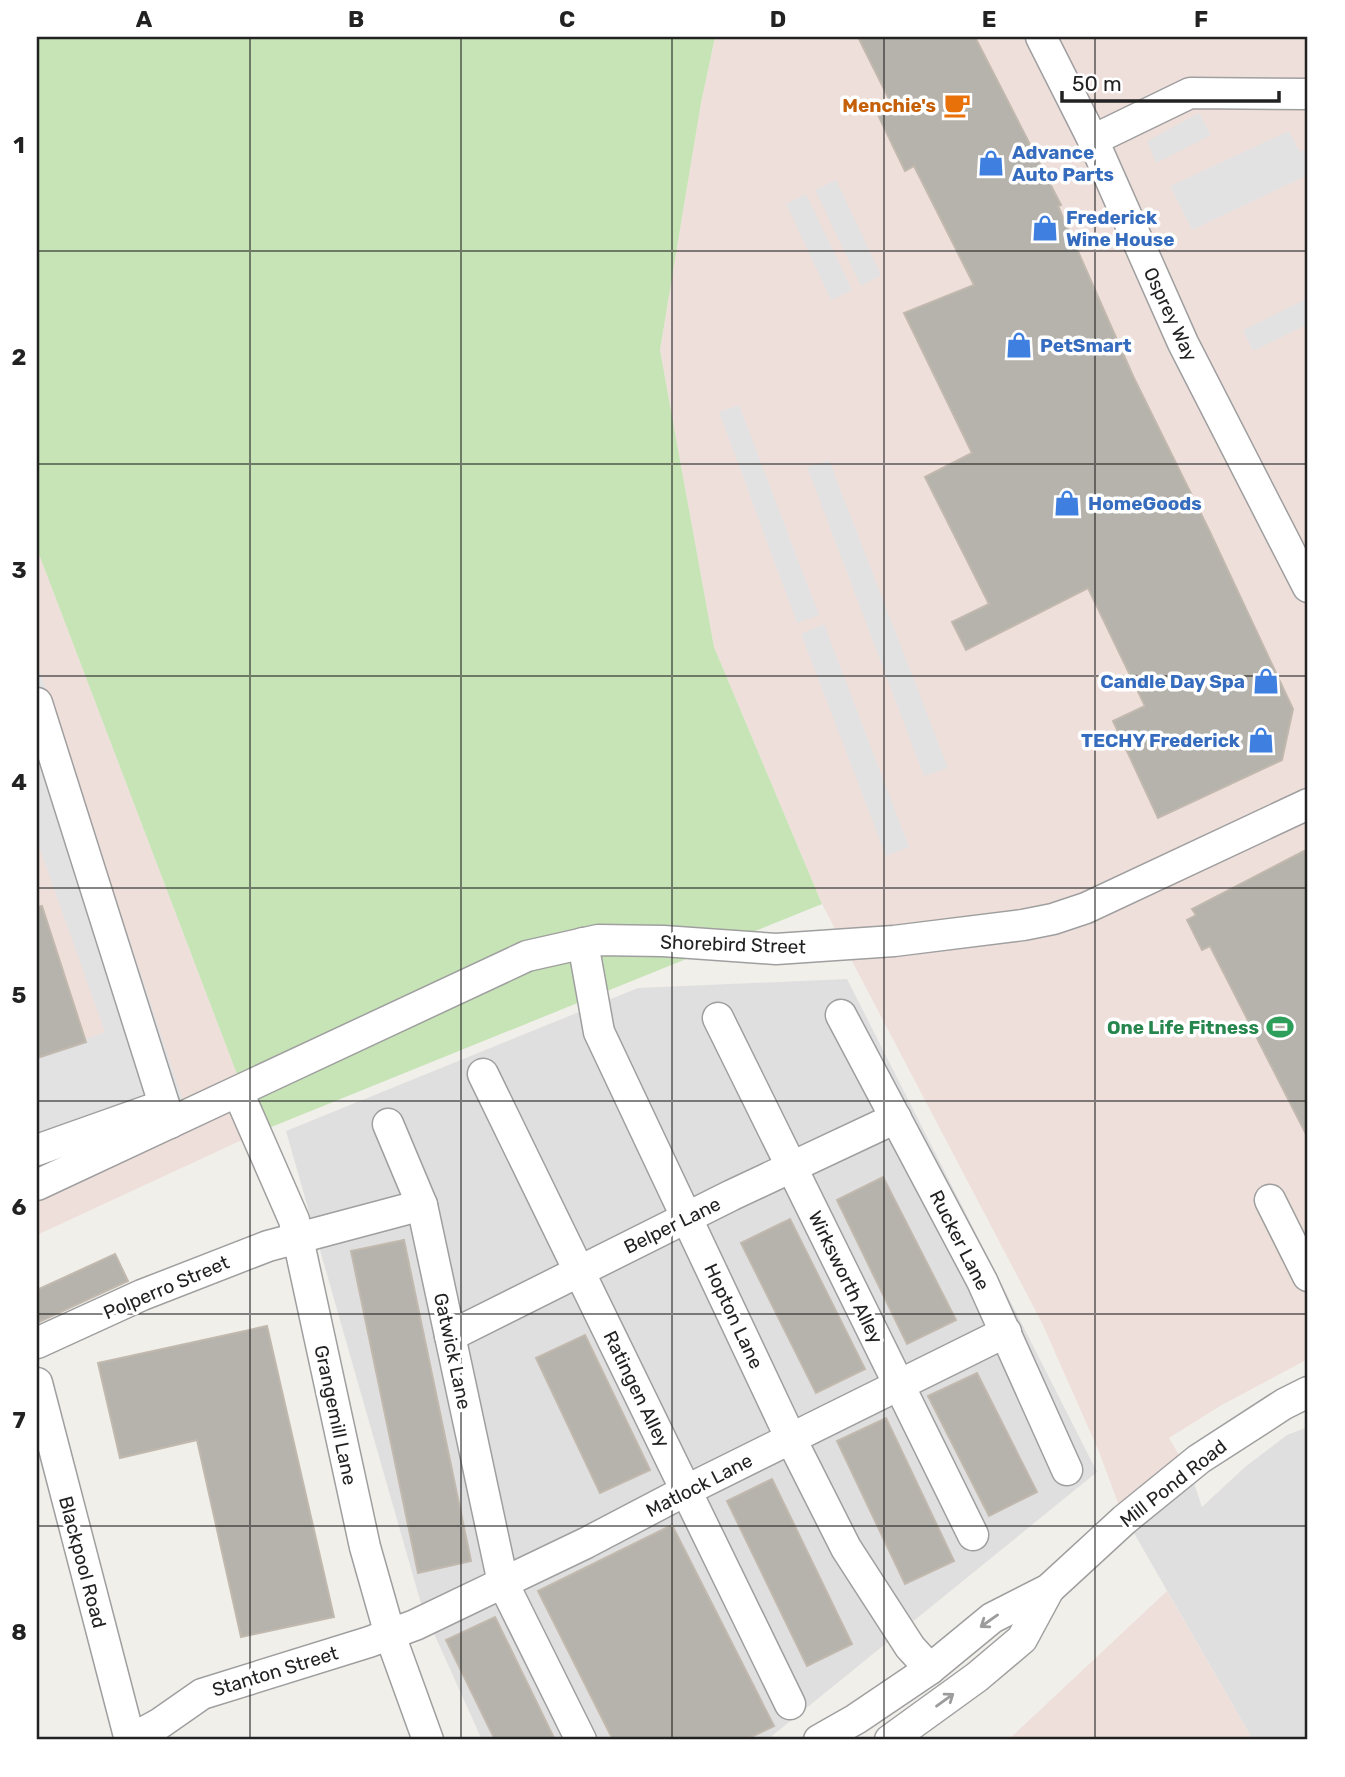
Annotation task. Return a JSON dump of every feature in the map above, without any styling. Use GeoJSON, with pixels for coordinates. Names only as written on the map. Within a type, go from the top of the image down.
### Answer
{"type":"FeatureCollection","features":[{"type":"Feature","properties":{"kind":"street","name":"Osprey Way"},"geometry":{"type":"LineString","coordinates":[[1041,37],[1093,140],[1183,343],[1308,587]]}},
{"type":"Feature","properties":{"kind":"street"},"geometry":{"type":"LineString","coordinates":[[1093,140],[1190,93],[1308,94]]}},
{"type":"Feature","properties":{"kind":"street"},"geometry":{"type":"LineString","coordinates":[[37,703],[167,1114]]}},
{"type":"Feature","properties":{"kind":"street","name":"Shorebird Street"},"geometry":{"type":"LineString","coordinates":[[167,1114],[238,1092],[527,956],[598,940],[663,941],[776,949],[894,941],[1053,919],[1086,908],[1308,804]]}},
{"type":"Feature","properties":{"kind":"street","name":"Hopton Lane"},"geometry":{"type":"LineString","coordinates":[[583,943],[599,1032],[791,1438],[846,1548],[911,1647],[930,1669]]}},
{"type":"Feature","properties":{"kind":"street","name":"Rucker Lane"},"geometry":{"type":"LineString","coordinates":[[841,1015],[982,1281],[1067,1470]]}},
{"type":"Feature","properties":{"kind":"street","name":"Wirksworth Alley"},"geometry":{"type":"LineString","coordinates":[[718,1018],[972,1535]]}},
{"type":"Feature","properties":{"kind":"street","name":"Ratingen Alley"},"geometry":{"type":"LineString","coordinates":[[483,1074],[790,1704]]}},
{"type":"Feature","properties":{"kind":"street","name":"Grangemill Lane"},"geometry":{"type":"LineString","coordinates":[[238,1092],[294,1220],[365,1547],[390,1635],[428,1740]]}},
{"type":"Feature","properties":{"kind":"street"},"geometry":{"type":"LineString","coordinates":[[37,1150],[167,1114]]}},
{"type":"Feature","properties":{"kind":"street"},"geometry":{"type":"LineString","coordinates":[[37,1185],[167,1114]]}},
{"type":"Feature","properties":{"kind":"street","name":"Belper Lane"},"geometry":{"type":"LineString","coordinates":[[450,1336],[687,1217],[896,1118]]}},
{"type":"Feature","properties":{"kind":"street","name":"Gatwick Lane"},"geometry":{"type":"LineString","coordinates":[[388,1124],[422,1205],[503,1583],[581,1740]]}},
{"type":"Feature","properties":{"kind":"street"},"geometry":{"type":"LineString","coordinates":[[1270,1200],[1308,1276]]}},
{"type":"Feature","properties":{"kind":"street","name":"Polperro Street"},"geometry":{"type":"LineString","coordinates":[[37,1343],[154,1290],[268,1246],[422,1205]]}},
{"type":"Feature","properties":{"kind":"street","name":"Matlock Lane"},"geometry":{"type":"LineString","coordinates":[[390,1635],[586,1543],[1006,1332]]}},
{"type":"Feature","properties":{"kind":"street","name":"Blackpool Road"},"geometry":{"type":"LineString","coordinates":[[37,1383],[130,1740]]}},
{"type":"Feature","properties":{"kind":"street","name":"Mill Pond Road"},"geometry":{"type":"LineString","coordinates":[[819,1740],[856,1719],[930,1669],[992,1618],[1049,1589],[1124,1520],[1199,1459],[1284,1404],[1308,1392]]}},
{"type":"Feature","properties":{"kind":"street","name":"Mill Pond Road"},"geometry":{"type":"LineString","coordinates":[[890,1740],[977,1677],[1021,1639],[1049,1589]]}},
{"type":"Feature","properties":{"kind":"street","name":"Stanton Street"},"geometry":{"type":"LineString","coordinates":[[130,1740],[159,1724],[202,1693],[390,1635]]}},
{"type":"Feature","properties":{"kind":"shaded area"},"geometry":{"type":"Polygon","coordinates":[[[715,37],[1308,37],[1308,1359],[1220,1406],[1169,1438],[1187,1468],[1124,1520],[1100,1454],[1042,1323],[822,904],[714,647],[660,350],[701,103],[715,37]]]}},
{"type":"Feature","properties":{"kind":"shaded area"},"geometry":{"type":"Polygon","coordinates":[[[1199,113],[1211,135],[1156,163],[1147,141],[1199,113]]]}},
{"type":"Feature","properties":{"kind":"shaded area"},"geometry":{"type":"Polygon","coordinates":[[[1289,131],[1300,152],[1308,148],[1308,175],[1192,230],[1170,186],[1289,131]]]}},
{"type":"Feature","properties":{"kind":"shaded area"},"geometry":{"type":"Polygon","coordinates":[[[836,180],[881,275],[861,286],[815,190],[836,180]]]}},
{"type":"Feature","properties":{"kind":"shaded area"},"geometry":{"type":"Polygon","coordinates":[[[806,194],[852,290],[831,300],[786,204],[806,194]]]}},
{"type":"Feature","properties":{"kind":"shaded area"},"geometry":{"type":"Polygon","coordinates":[[[1308,298],[1308,324],[1253,351],[1243,330],[1308,298]]]}},
{"type":"Feature","properties":{"kind":"shaded area"},"geometry":{"type":"Polygon","coordinates":[[[739,405],[819,615],[797,623],[719,412],[739,405]]]}},
{"type":"Feature","properties":{"kind":"shaded area"},"geometry":{"type":"Polygon","coordinates":[[[829,460],[948,768],[924,776],[807,467],[829,460]]]}},
{"type":"Feature","properties":{"kind":"shaded area"},"geometry":{"type":"Polygon","coordinates":[[[37,549],[259,1132],[37,1235],[37,549]]]}},
{"type":"Feature","properties":{"kind":"shaded area"},"geometry":{"type":"Polygon","coordinates":[[[824,624],[909,847],[886,856],[801,634],[824,624]]]}},
{"type":"Feature","properties":{"kind":"shaded area"},"geometry":{"type":"Polygon","coordinates":[[[37,662],[188,1116],[37,1183],[37,1057],[105,1032],[37,841],[37,662]]]}},
{"type":"Feature","properties":{"kind":"shaded area"},"geometry":{"type":"Polygon","coordinates":[[[847,979],[1097,1472],[767,1740],[482,1740],[422,1607],[286,1131],[638,988],[847,979]]]}},
{"type":"Feature","properties":{"kind":"shaded area"},"geometry":{"type":"Polygon","coordinates":[[[1308,1427],[1308,1740],[1253,1740],[1127,1521],[1189,1468],[1202,1507],[1245,1467],[1287,1435],[1308,1427]]]}},
{"type":"Feature","properties":{"kind":"shaded area"},"geometry":{"type":"Polygon","coordinates":[[[1167,1591],[1253,1740],[1008,1740],[1167,1591]]]}},
{"type":"Feature","properties":{"kind":"green space"},"geometry":{"type":"Polygon","coordinates":[[[37,37],[715,37],[701,103],[660,350],[714,647],[822,904],[259,1132],[37,549],[37,37]]]}},
{"type":"Feature","properties":{"kind":"building"},"geometry":{"type":"Polygon","coordinates":[[[858,37],[975,37],[1061,205],[1058,206],[1133,376],[1293,709],[1282,760],[1158,818],[1113,721],[1145,706],[1088,588],[966,650],[952,622],[989,604],[925,477],[972,453],[904,313],[974,285],[914,166],[905,171],[878,115],[893,107],[858,37]]]}},
{"type":"Feature","properties":{"kind":"building","name":"One Life Fitness"},"geometry":{"type":"Polygon","coordinates":[[[1308,849],[1308,1138],[1210,946],[1202,950],[1187,920],[1196,915],[1192,909],[1308,849]]]}},
{"type":"Feature","properties":{"kind":"building"},"geometry":{"type":"Polygon","coordinates":[[[42,906],[86,1042],[37,1058],[37,907],[42,906]]]}},
{"type":"Feature","properties":{"kind":"building"},"geometry":{"type":"Polygon","coordinates":[[[883,1177],[956,1320],[907,1344],[837,1200],[883,1177]]]}},
{"type":"Feature","properties":{"kind":"building"},"geometry":{"type":"Polygon","coordinates":[[[790,1219],[865,1369],[816,1393],[741,1243],[790,1219]]]}},
{"type":"Feature","properties":{"kind":"building"},"geometry":{"type":"Polygon","coordinates":[[[404,1240],[471,1561],[418,1573],[351,1251],[404,1240]]]}},
{"type":"Feature","properties":{"kind":"building"},"geometry":{"type":"Polygon","coordinates":[[[115,1254],[128,1281],[37,1323],[37,1290],[115,1254]]]}},
{"type":"Feature","properties":{"kind":"building"},"geometry":{"type":"Polygon","coordinates":[[[267,1326],[334,1617],[241,1637],[197,1440],[120,1458],[98,1363],[267,1326]]]}},
{"type":"Feature","properties":{"kind":"building"},"geometry":{"type":"Polygon","coordinates":[[[585,1335],[650,1470],[600,1493],[536,1358],[585,1335]]]}},
{"type":"Feature","properties":{"kind":"building"},"geometry":{"type":"Polygon","coordinates":[[[977,1373],[1037,1492],[989,1516],[928,1396],[977,1373]]]}},
{"type":"Feature","properties":{"kind":"building"},"geometry":{"type":"Polygon","coordinates":[[[886,1418],[954,1561],[905,1584],[837,1441],[886,1418]]]}},
{"type":"Feature","properties":{"kind":"building"},"geometry":{"type":"Polygon","coordinates":[[[772,1479],[852,1644],[807,1666],[727,1501],[772,1479]]]}},
{"type":"Feature","properties":{"kind":"building"},"geometry":{"type":"Polygon","coordinates":[[[672,1525],[774,1726],[745,1740],[613,1740],[538,1591],[672,1525]]]}},
{"type":"Feature","properties":{"kind":"building"},"geometry":{"type":"Polygon","coordinates":[[[495,1617],[555,1740],[495,1740],[446,1640],[495,1617]]]}},
{"type":"Feature","properties":{"kind":"place","name":"Menchie's"},"geometry":{"type":"Point","coordinates":[957,105]}},
{"type":"Feature","properties":{"kind":"place","name":"Advance Auto Parts"},"geometry":{"type":"Point","coordinates":[991,163]}},
{"type":"Feature","properties":{"kind":"place","name":"Frederick Wine House"},"geometry":{"type":"Point","coordinates":[1045,228]}},
{"type":"Feature","properties":{"kind":"place","name":"PetSmart"},"geometry":{"type":"Point","coordinates":[1019,345]}},
{"type":"Feature","properties":{"kind":"place","name":"HomeGoods"},"geometry":{"type":"Point","coordinates":[1067,503]}},
{"type":"Feature","properties":{"kind":"place","name":"Candle Day Spa"},"geometry":{"type":"Point","coordinates":[1266,681]}},
{"type":"Feature","properties":{"kind":"place","name":"TECHY Frederick"},"geometry":{"type":"Point","coordinates":[1261,740]}},
{"type":"Feature","properties":{"kind":"place","name":"One Life Fitness"},"geometry":{"type":"Point","coordinates":[1280,1027]}}]}
